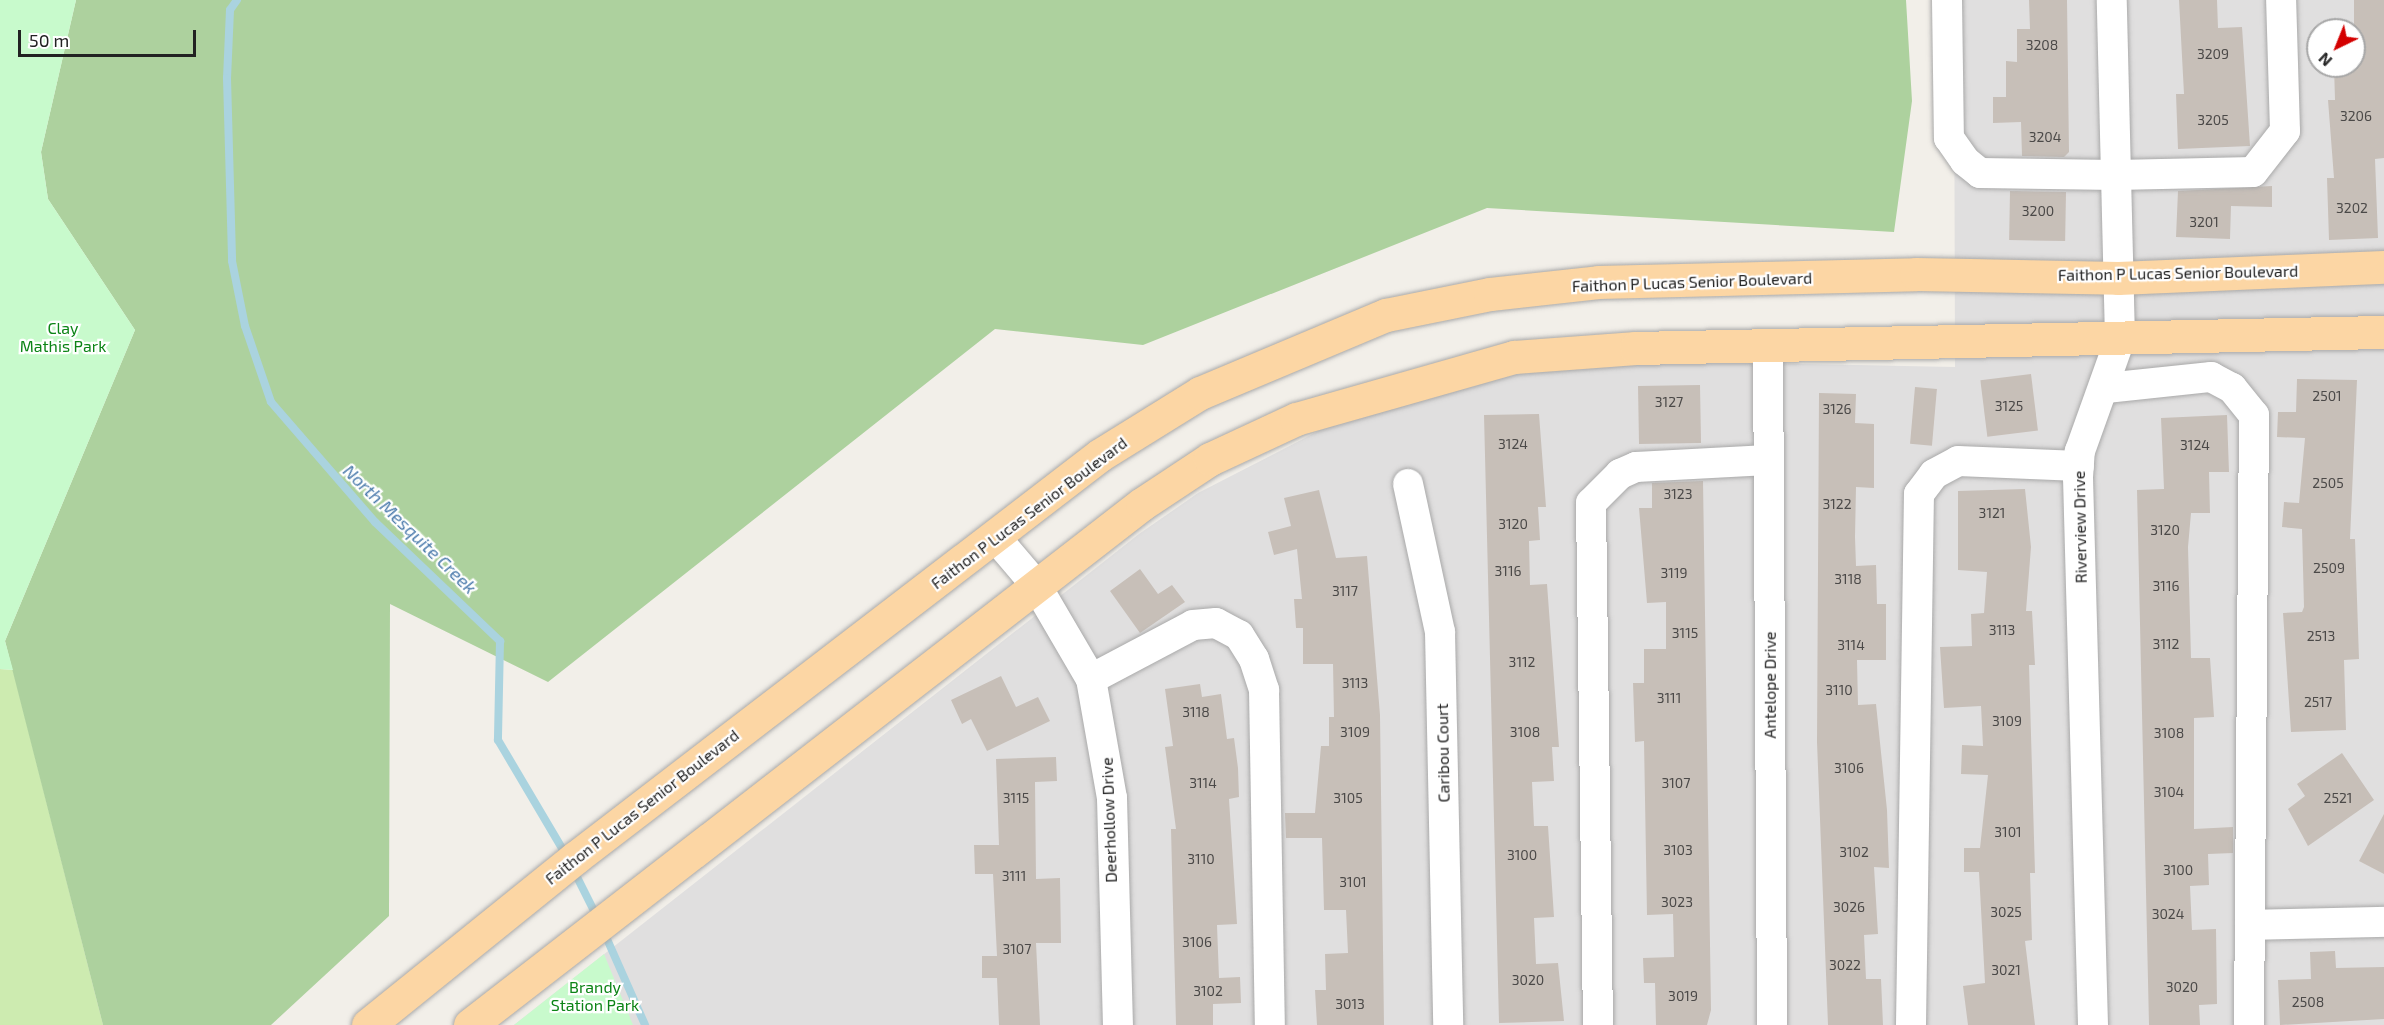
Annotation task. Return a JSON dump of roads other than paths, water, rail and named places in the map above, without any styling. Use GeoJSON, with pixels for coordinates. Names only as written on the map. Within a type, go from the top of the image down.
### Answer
{"type":"FeatureCollection","features":[{"type":"Feature","properties":{"kind":"main road","name":"Faithon P Lucas Senior Boulevard"},"geometry":{"type":"LineString","coordinates":[[368,1025],[663,790],[996,538],[1100,455],[1200,393],[1386,315],[1490,294],[1598,282],[1916,274],[2118,278],[2384,267]]}},
{"type":"Feature","properties":{"kind":"main road"},"geometry":{"type":"LineString","coordinates":[[473,1023],[1036,585],[1210,459],[1296,419],[1367,394],[1514,357],[1768,346],[2384,332]]}},
{"type":"Feature","properties":{"kind":"street"},"geometry":{"type":"LineString","coordinates":[[1947,0],[1949,138],[1965,161],[1980,173],[2116,175],[2253,172],[2260,165],[2285,131],[2282,0]]}},
{"type":"Feature","properties":{"kind":"street","name":"Riverview Drive"},"geometry":{"type":"LineString","coordinates":[[2093,1025],[2079,466],[2120,339],[2112,0]]}},
{"type":"Feature","properties":{"kind":"street","name":"Antelope Drive"},"geometry":{"type":"LineString","coordinates":[[1768,346],[1772,1025]]}},
{"type":"Feature","properties":{"kind":"street"},"geometry":{"type":"LineString","coordinates":[[2106,388],[2211,377],[2232,388],[2254,415],[2249,1025]]}},
{"type":"Feature","properties":{"kind":"street"},"geometry":{"type":"LineString","coordinates":[[1598,1025],[1591,503],[1620,474],[1636,468],[1768,460]]}},
{"type":"Feature","properties":{"kind":"street"},"geometry":{"type":"LineString","coordinates":[[1911,1025],[1919,494],[1934,474],[1958,461],[2079,466]]}},
{"type":"Feature","properties":{"kind":"street","name":"Caribou Court"},"geometry":{"type":"LineString","coordinates":[[1408,484],[1440,632],[1448,1025]]}},
{"type":"Feature","properties":{"kind":"street","name":"Deerhollow Drive"},"geometry":{"type":"LineString","coordinates":[[996,538],[1036,585],[1091,679],[1112,798],[1118,1025]]}},
{"type":"Feature","properties":{"kind":"street"},"geometry":{"type":"LineString","coordinates":[[1091,679],[1193,625],[1224,627],[1239,635],[1254,659],[1264,690],[1270,1025]]}},
{"type":"Feature","properties":{"kind":"street"},"geometry":{"type":"LineString","coordinates":[[2250,925],[2384,922]]}},
{"type":"Feature","properties":{"kind":"waterway","name":"North Mesquite Creek"},"geometry":{"type":"LineString","coordinates":[[237,0],[230,10],[227,78],[232,261],[245,326],[271,402],[375,522],[500,641],[498,740],[566,855]]}},
{"type":"Feature","properties":{"kind":"waterway","name":"North Mesquite Creek"},"geometry":{"type":"LineString","coordinates":[[573,869],[597,917]]}},
{"type":"Feature","properties":{"kind":"waterway","name":"North Mesquite Creek"},"geometry":{"type":"LineString","coordinates":[[603,930],[645,1025]]}},
{"type":"Feature","properties":{"kind":"park label","name":"Clay Mathis Park"},"geometry":{"type":"Point","coordinates":[63,337]}},
{"type":"Feature","properties":{"kind":"park label","name":"Brandy Station Park"},"geometry":{"type":"Point","coordinates":[595,996]}}]}
